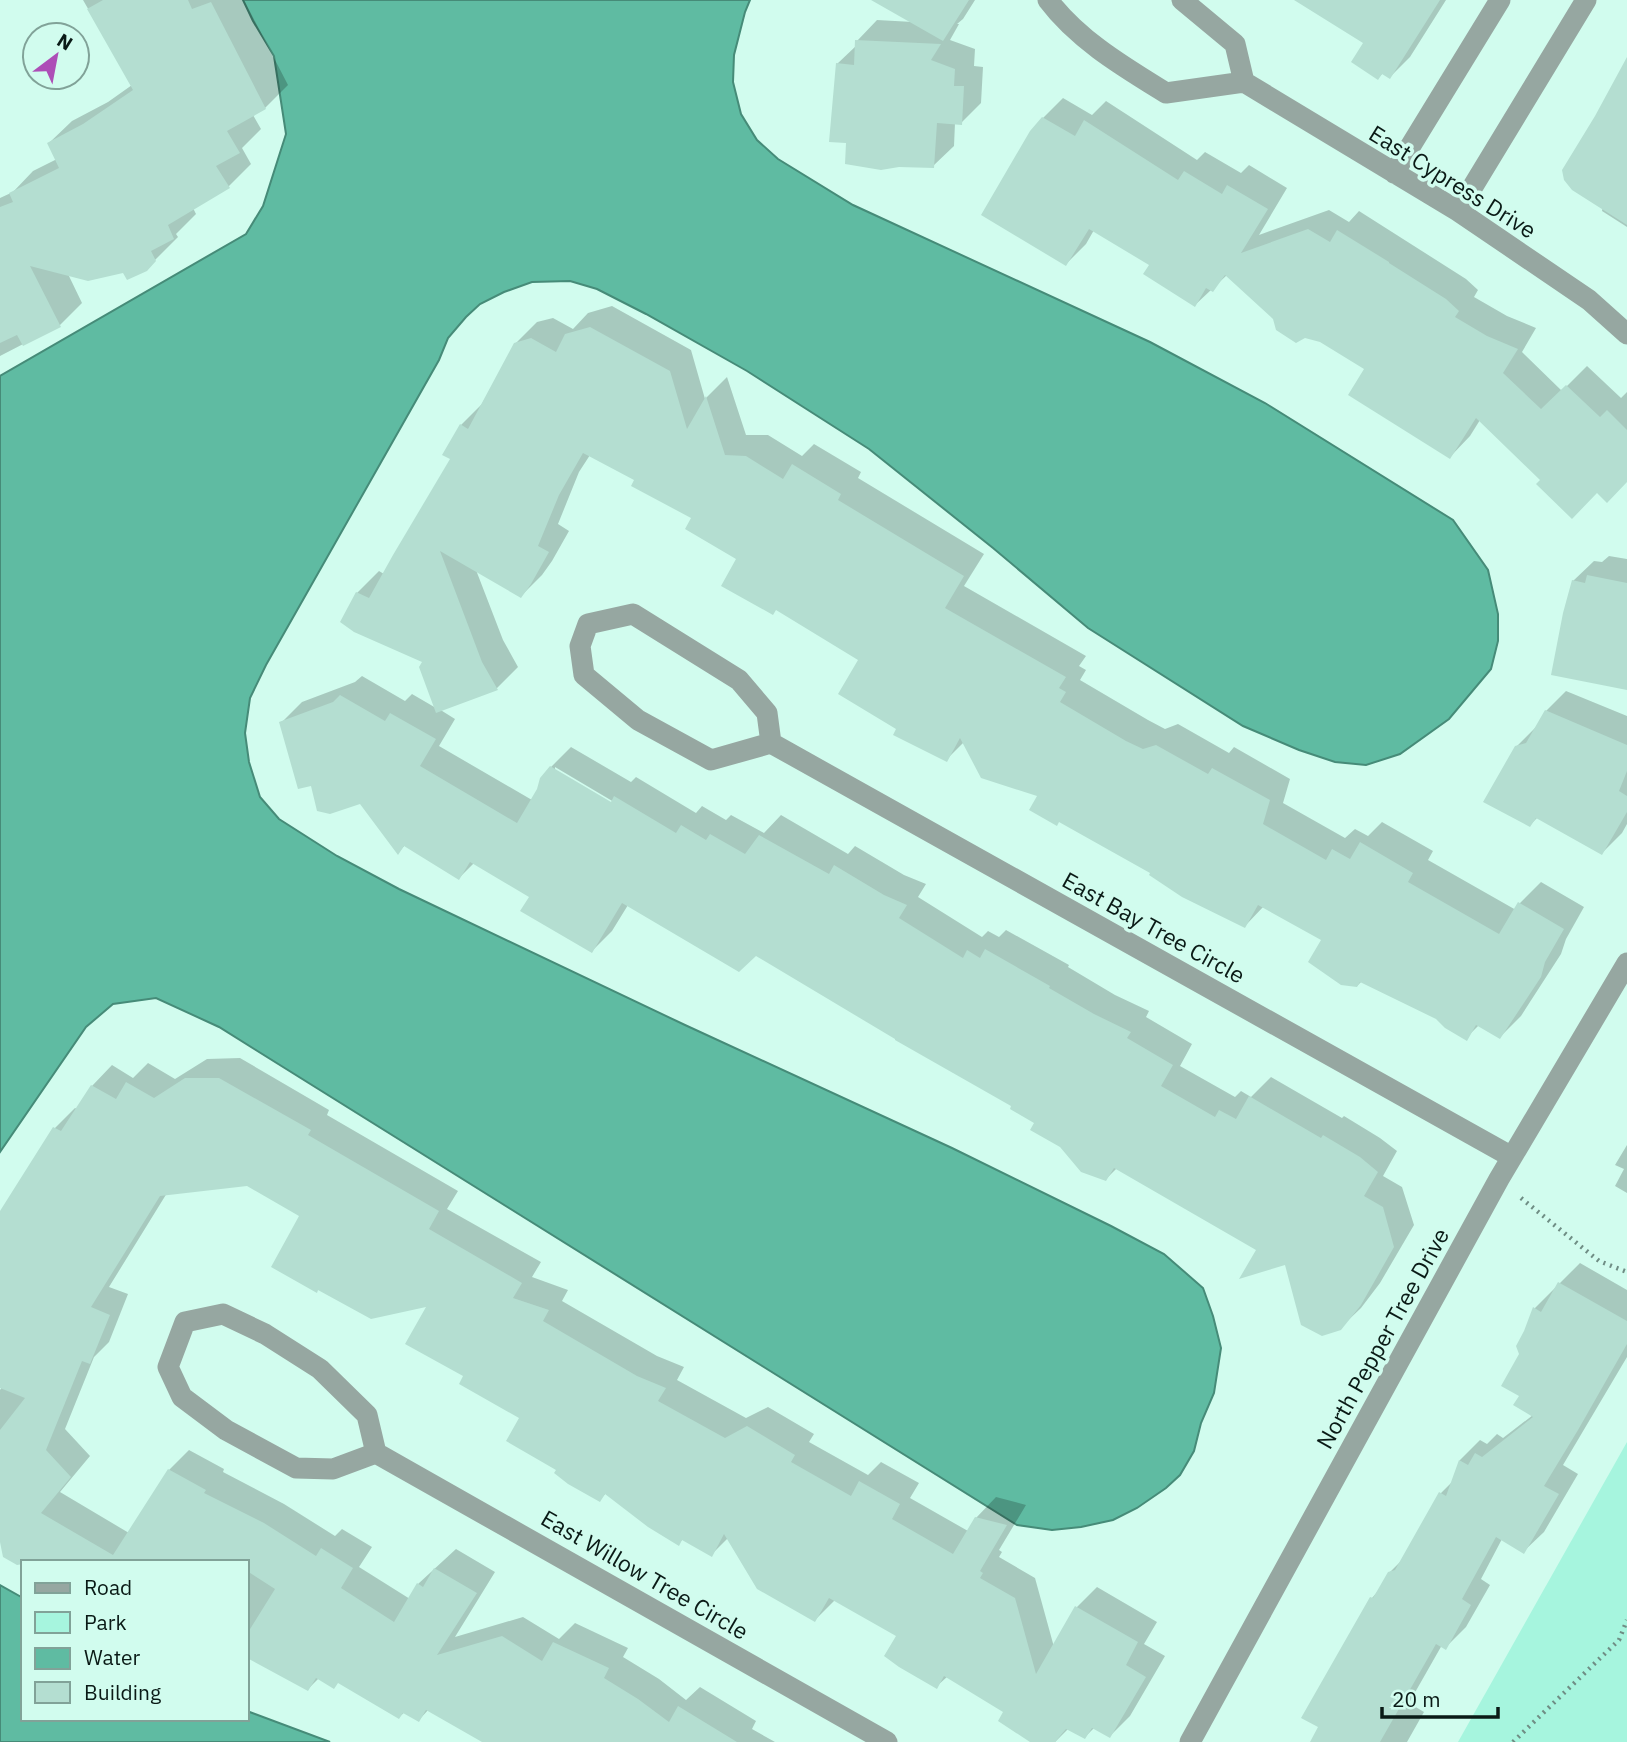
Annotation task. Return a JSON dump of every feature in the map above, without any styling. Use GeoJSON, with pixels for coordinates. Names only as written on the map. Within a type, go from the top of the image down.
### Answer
{"type":"FeatureCollection","features":[{"type":"Feature","properties":{"kind":"street"},"geometry":{"type":"LineString","coordinates":[[1048,0],[1061,17],[1115,61],[1166,93],[1244,82],[1235,44],[1182,0]]}},
{"type":"Feature","properties":{"kind":"street"},"geometry":{"type":"LineString","coordinates":[[1394,173],[1500,0]]}},
{"type":"Feature","properties":{"kind":"street"},"geometry":{"type":"LineString","coordinates":[[1458,211],[1586,0]]}},
{"type":"Feature","properties":{"kind":"street","name":"East Cypress Drive"},"geometry":{"type":"LineString","coordinates":[[1244,82],[1458,211],[1589,300],[1627,334]]}},
{"type":"Feature","properties":{"kind":"street"},"geometry":{"type":"LineString","coordinates":[[633,614],[739,680],[767,713],[771,743],[711,760],[638,720],[583,675],[580,646],[588,624],[633,614]]}},
{"type":"Feature","properties":{"kind":"street","name":"East Bay Tree Circle"},"geometry":{"type":"LineString","coordinates":[[771,743],[1512,1157]]}},
{"type":"Feature","properties":{"kind":"street","name":"North Pepper Tree Drive"},"geometry":{"type":"LineString","coordinates":[[1190,1742],[1499,1179],[1627,963]]}},
{"type":"Feature","properties":{"kind":"street"},"geometry":{"type":"LineString","coordinates":[[223,1314],[265,1334],[320,1369],[367,1415],[376,1453],[333,1469],[296,1468],[226,1430],[182,1397],[168,1367],[185,1322],[223,1314]]}},
{"type":"Feature","properties":{"kind":"street","name":"East Willow Tree Circle"},"geometry":{"type":"LineString","coordinates":[[376,1453],[887,1742]]}},
{"type":"Feature","properties":{"kind":"path"},"geometry":{"type":"LineString","coordinates":[[1499,1179],[1599,1261],[1627,1272]]}},
{"type":"Feature","properties":{"kind":"path"},"geometry":{"type":"LineString","coordinates":[[1513,1742],[1619,1640],[1627,1620]]}},
{"type":"Feature","properties":{"kind":"green space"},"geometry":{"type":"Polygon","coordinates":[[[1627,1442],[1627,1742],[1458,1742],[1627,1442]]]}},
{"type":"Feature","properties":{"kind":"water"},"geometry":{"type":"Polygon","coordinates":[[[243,0],[750,0],[734,55],[733,82],[741,114],[757,140],[778,159],[853,205],[1150,342],[1265,403],[1453,520],[1488,570],[1498,614],[1498,641],[1491,669],[1449,719],[1400,754],[1366,765],[1335,762],[1243,726],[1088,628],[869,449],[747,371],[597,289],[570,281],[532,282],[480,304],[448,338],[439,360],[266,665],[250,698],[245,733],[249,762],[260,797],[279,819],[337,856],[399,889],[952,1148],[1111,1226],[1164,1254],[1203,1288],[1221,1348],[1214,1393],[1201,1423],[1194,1451],[1180,1475],[1137,1508],[1113,1520],[1081,1527],[1052,1530],[1017,1525],[219,1027],[156,998],[113,1004],[86,1027],[0,1152],[0,376],[246,234],[263,206],[286,134],[274,56],[243,0]]]}},
{"type":"Feature","properties":{"kind":"water"},"geometry":{"type":"Polygon","coordinates":[[[0,1585],[21,1597],[21,1721],[248,1721],[248,1711],[330,1742],[0,1742],[0,1585]]]}},
{"type":"Feature","properties":{"kind":"building"},"geometry":{"type":"Polygon","coordinates":[[[103,0],[188,0],[192,9],[211,2],[266,109],[227,131],[240,153],[216,166],[230,188],[168,225],[174,239],[151,251],[156,261],[147,271],[127,280],[123,273],[88,281],[30,266],[61,327],[23,346],[17,335],[0,343],[0,207],[13,202],[9,193],[59,168],[47,143],[83,124],[133,90],[87,9],[103,0]]]}},
{"type":"Feature","properties":{"kind":"building"},"geometry":{"type":"Polygon","coordinates":[[[871,0],[969,0],[943,41],[871,0]]]}},
{"type":"Feature","properties":{"kind":"building"},"geometry":{"type":"Polygon","coordinates":[[[1294,0],[1440,0],[1390,79],[1382,74],[1378,80],[1351,62],[1363,43],[1294,0]]]}},
{"type":"Feature","properties":{"kind":"building"},"geometry":{"type":"Polygon","coordinates":[[[855,40],[941,44],[931,60],[955,69],[954,86],[964,86],[962,125],[937,123],[934,168],[899,167],[881,170],[845,164],[846,143],[829,142],[836,63],[854,65],[855,40]]]}},
{"type":"Feature","properties":{"kind":"building"},"geometry":{"type":"Polygon","coordinates":[[[1627,57],[1627,225],[1572,190],[1564,180],[1562,170],[1627,57]]]}},
{"type":"Feature","properties":{"kind":"building"},"geometry":{"type":"Polygon","coordinates":[[[1042,117],[1075,136],[1084,120],[1178,180],[1184,171],[1222,194],[1227,185],[1268,209],[1241,253],[1308,229],[1330,242],[1337,230],[1389,262],[1446,299],[1459,311],[1455,317],[1487,336],[1518,349],[1503,373],[1541,409],[1566,385],[1600,417],[1607,410],[1627,430],[1627,482],[1607,503],[1597,493],[1572,519],[1536,484],[1540,480],[1476,418],[1450,459],[1348,395],[1364,369],[1320,342],[1305,338],[1296,343],[1276,330],[1273,319],[1225,275],[1213,292],[1206,288],[1195,307],[1143,274],[1149,265],[1089,229],[1066,266],[981,215],[1030,131],[1042,117]]]}},
{"type":"Feature","properties":{"kind":"building"},"geometry":{"type":"Polygon","coordinates":[[[590,327],[670,371],[687,429],[706,396],[725,455],[746,456],[783,479],[792,464],[841,494],[838,500],[964,576],[945,608],[1066,677],[1059,688],[1066,692],[1060,702],[1143,749],[1156,745],[1208,774],[1212,768],[1270,800],[1263,824],[1326,860],[1332,849],[1350,859],[1360,842],[1413,873],[1408,882],[1499,934],[1518,902],[1564,929],[1545,962],[1541,977],[1500,1039],[1476,1025],[1467,1041],[1445,1028],[1436,1019],[1360,982],[1357,987],[1341,985],[1308,962],[1321,940],[1258,905],[1245,928],[1182,897],[1149,875],[1150,873],[1059,822],[1057,826],[1029,810],[1037,796],[981,778],[960,738],[947,762],[893,735],[896,729],[838,694],[858,660],[776,610],[773,615],[721,586],[736,559],[685,529],[691,518],[631,486],[634,480],[583,453],[559,495],[538,546],[549,552],[521,598],[440,551],[482,662],[498,690],[436,713],[419,667],[422,662],[354,632],[340,622],[356,592],[369,598],[450,459],[442,455],[460,424],[468,429],[514,343],[531,338],[556,352],[565,334],[590,327]]]}},
{"type":"Feature","properties":{"kind":"building"},"geometry":{"type":"Polygon","coordinates":[[[1587,575],[1627,583],[1627,690],[1551,675],[1572,580],[1585,583],[1587,575]]]}},
{"type":"Feature","properties":{"kind":"building"},"geometry":{"type":"Polygon","coordinates":[[[340,695],[385,721],[390,713],[436,739],[420,766],[517,823],[537,789],[540,778],[550,766],[611,802],[614,796],[676,833],[681,825],[706,840],[710,834],[745,854],[759,835],[829,874],[834,865],[884,895],[907,905],[899,918],[963,958],[967,950],[980,958],[985,949],[1094,1014],[1131,1032],[1127,1038],[1173,1065],[1161,1086],[1215,1117],[1219,1110],[1236,1119],[1249,1096],[1321,1138],[1323,1135],[1360,1157],[1378,1172],[1364,1196],[1383,1207],[1394,1247],[1361,1305],[1341,1330],[1322,1336],[1301,1325],[1285,1265],[1239,1279],[1256,1250],[1114,1168],[1106,1181],[1081,1172],[1060,1147],[1030,1130],[1034,1123],[1010,1109],[1011,1106],[756,956],[739,972],[622,903],[592,953],[520,911],[529,897],[470,862],[459,880],[404,846],[398,855],[360,804],[330,814],[317,811],[311,786],[298,789],[279,722],[333,702],[340,695]]]}},
{"type":"Feature","properties":{"kind":"building"},"geometry":{"type":"Polygon","coordinates":[[[1545,710],[1627,745],[1627,771],[1619,791],[1627,796],[1627,812],[1602,855],[1536,818],[1530,827],[1483,802],[1515,746],[1526,743],[1545,710]]]}},
{"type":"Feature","properties":{"kind":"building"},"geometry":{"type":"Polygon","coordinates":[[[185,1078],[219,1078],[311,1130],[308,1135],[439,1211],[429,1229],[522,1283],[513,1298],[549,1310],[543,1321],[637,1376],[666,1388],[658,1401],[725,1438],[747,1426],[795,1455],[791,1462],[851,1496],[859,1481],[900,1504],[892,1519],[953,1554],[975,1517],[1007,1525],[980,1571],[983,1573],[980,1578],[1015,1598],[1036,1674],[1075,1606],[1138,1642],[1126,1665],[1146,1677],[1110,1738],[1092,1728],[1085,1739],[1066,1729],[1055,1742],[1030,1742],[998,1721],[1003,1712],[944,1676],[937,1689],[899,1667],[884,1656],[896,1636],[829,1598],[815,1622],[757,1589],[724,1534],[712,1557],[682,1540],[679,1546],[648,1527],[605,1494],[600,1502],[568,1484],[554,1473],[556,1470],[506,1441],[519,1418],[459,1384],[463,1376],[405,1344],[426,1307],[371,1319],[271,1267],[299,1216],[247,1186],[160,1196],[91,1307],[110,1315],[90,1364],[82,1361],[46,1450],[71,1477],[41,1513],[113,1555],[168,1469],[206,1490],[204,1493],[264,1523],[316,1556],[321,1548],[353,1568],[341,1588],[394,1622],[417,1583],[423,1587],[434,1568],[477,1593],[437,1655],[502,1636],[542,1661],[553,1642],[609,1668],[604,1678],[669,1722],[678,1706],[737,1742],[482,1742],[426,1710],[419,1722],[403,1713],[399,1719],[338,1683],[334,1689],[316,1678],[308,1691],[248,1659],[248,1632],[275,1589],[248,1572],[248,1560],[21,1560],[21,1564],[17,1565],[3,1557],[0,1542],[0,1430],[25,1398],[0,1388],[0,1211],[53,1127],[61,1131],[91,1085],[116,1099],[126,1082],[154,1098],[185,1078]]]}},
{"type":"Feature","properties":{"kind":"building"},"geometry":{"type":"Polygon","coordinates":[[[1558,1282],[1627,1321],[1627,1344],[1544,1486],[1559,1494],[1524,1554],[1496,1537],[1462,1599],[1471,1605],[1446,1650],[1436,1644],[1380,1742],[1310,1742],[1318,1727],[1301,1718],[1370,1597],[1373,1598],[1388,1572],[1395,1570],[1439,1492],[1446,1496],[1459,1460],[1468,1465],[1475,1453],[1482,1457],[1533,1417],[1513,1405],[1519,1396],[1501,1386],[1519,1354],[1516,1346],[1533,1307],[1541,1312],[1558,1282]]]}}]}
